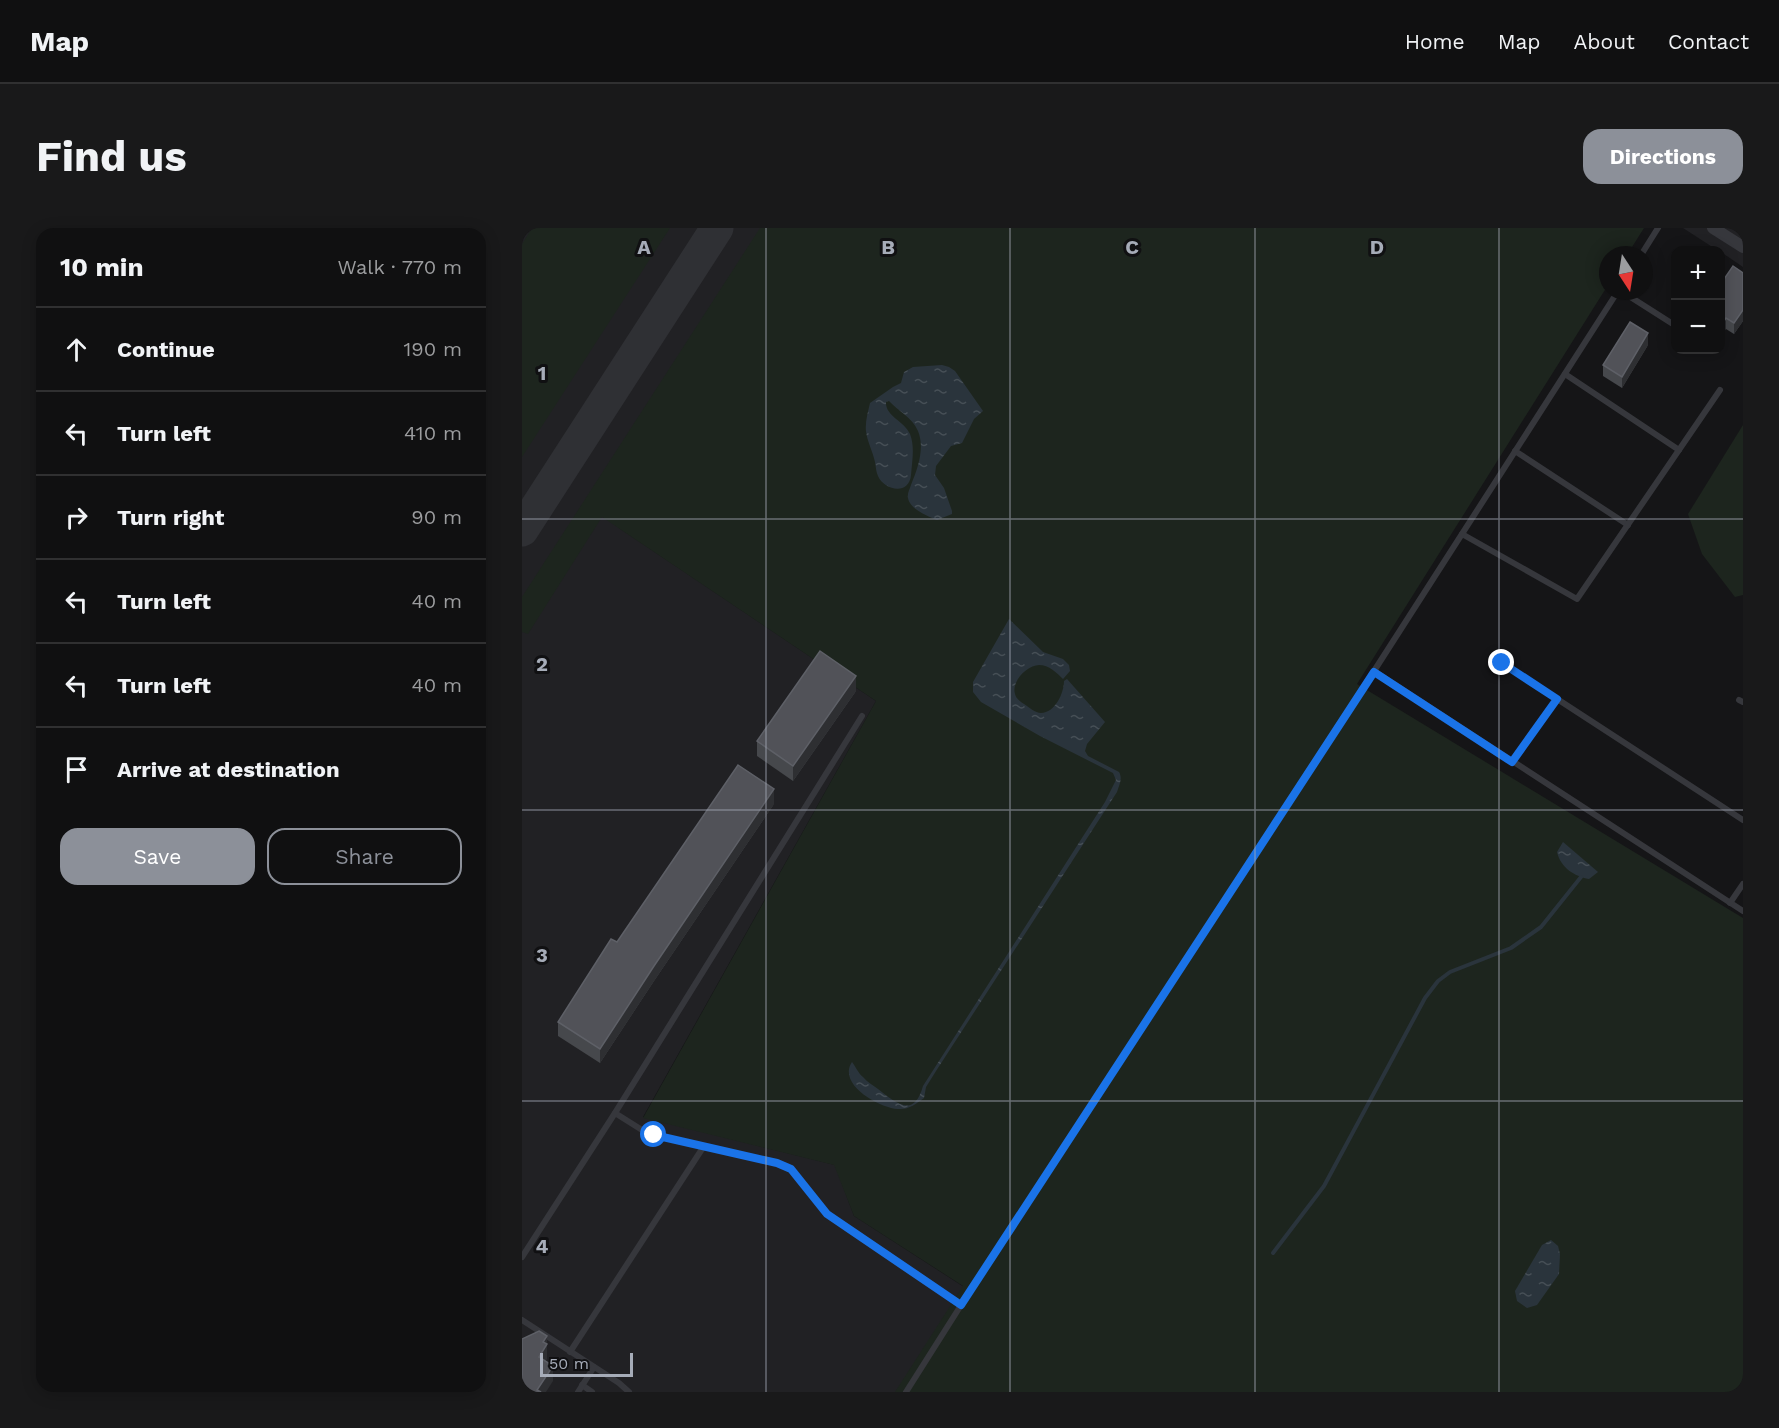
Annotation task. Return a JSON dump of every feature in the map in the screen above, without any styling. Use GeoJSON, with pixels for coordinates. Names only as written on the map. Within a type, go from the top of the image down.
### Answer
{"type":"FeatureCollection","features":[{"type":"Feature","properties":{"kind":"street"},"geometry":{"type":"LineString","coordinates":[[1713,228],[1743,247]]}},
{"type":"Feature","properties":{"kind":"lane"},"geometry":{"type":"LineString","coordinates":[[1647,246],[1658,228]]}},
{"type":"Feature","properties":{"kind":"lane"},"geometry":{"type":"LineString","coordinates":[[906,1392],[1613,300]]}},
{"type":"Feature","properties":{"kind":"lane"},"geometry":{"type":"LineString","coordinates":[[1634,300],[1671,323]]}},
{"type":"Feature","properties":{"kind":"lane"},"geometry":{"type":"LineString","coordinates":[[1565,374],[1679,450]]}},
{"type":"Feature","properties":{"kind":"lane"},"geometry":{"type":"LineString","coordinates":[[1462,534],[1577,599],[1720,390]]}},
{"type":"Feature","properties":{"kind":"lane"},"geometry":{"type":"LineString","coordinates":[[1515,451],[1628,525]]}},
{"type":"Feature","properties":{"kind":"lane"},"geometry":{"type":"LineString","coordinates":[[1502,663],[1743,820]]}},
{"type":"Feature","properties":{"kind":"lane"},"geometry":{"type":"LineString","coordinates":[[1374,672],[1743,911]]}},
{"type":"Feature","properties":{"kind":"lane"},"geometry":{"type":"LineString","coordinates":[[1512,762],[1557,699]]}},
{"type":"Feature","properties":{"kind":"lane"},"geometry":{"type":"LineString","coordinates":[[522,1257],[615,1113],[862,716]]}},
{"type":"Feature","properties":{"kind":"lane"},"geometry":{"type":"LineString","coordinates":[[1730,903],[1743,884]]}},
{"type":"Feature","properties":{"kind":"lane"},"geometry":{"type":"LineString","coordinates":[[615,1113],[654,1135],[777,1163],[791,1169],[827,1214],[961,1305]]}},
{"type":"Feature","properties":{"kind":"lane"},"geometry":{"type":"LineString","coordinates":[[570,1352],[704,1146]]}},
{"type":"Feature","properties":{"kind":"lane"},"geometry":{"type":"LineString","coordinates":[[522,1320],[629,1392]]}},
{"type":"Feature","properties":{"kind":"lane"},"geometry":{"type":"LineString","coordinates":[[578,1392],[594,1367]]}},
{"type":"Feature","properties":{"kind":"lane"},"geometry":{"type":"LineString","coordinates":[[582,1385],[592,1392]]}},
{"type":"Feature","properties":{"kind":"shaded area"},"geometry":{"type":"Polygon","coordinates":[[[522,228],[813,228],[619,528],[876,701],[643,1117],[835,1165],[854,1216],[964,1287],[930,1392],[522,1392],[522,228]]]}},
{"type":"Feature","properties":{"kind":"shaded area"},"geometry":{"type":"Polygon","coordinates":[[[532,228],[670,228],[522,457],[522,244],[532,228]]]}},
{"type":"Feature","properties":{"kind":"shaded area"},"geometry":{"type":"Polygon","coordinates":[[[760,228],[1644,228],[1633,246],[1599,246],[1599,299],[1357,684],[1743,918],[1743,1392],[895,1392],[963,1286],[854,1216],[834,1165],[643,1118],[876,701],[602,517],[528,634],[522,632],[522,597],[760,228]]]}},
{"type":"Feature","properties":{"kind":"shaded area"},"geometry":{"type":"Polygon","coordinates":[[[1683,228],[1743,228],[1743,267],[1725,255],[1725,246],[1711,246],[1683,228]]]}},
{"type":"Feature","properties":{"kind":"shaded area"},"geometry":{"type":"Polygon","coordinates":[[[1743,425],[1743,595],[1735,597],[1702,554],[1688,514],[1743,425]]]}},
{"type":"Feature","properties":{"kind":"water"},"geometry":{"type":"Polygon","coordinates":[[[942,365],[955,371],[983,411],[974,419],[962,443],[951,446],[936,466],[935,475],[944,488],[952,511],[952,514],[937,520],[915,509],[909,502],[908,493],[921,451],[918,431],[912,422],[889,401],[886,402],[888,411],[907,429],[912,444],[909,482],[906,486],[896,489],[885,485],[878,476],[866,428],[870,403],[901,383],[904,372],[913,367],[942,365]]]}},
{"type":"Feature","properties":{"kind":"water"},"geometry":{"type":"Polygon","coordinates":[[[1009,619],[1043,652],[1063,659],[1069,665],[1070,671],[1063,679],[1046,666],[1034,666],[1025,671],[1015,684],[1016,697],[1034,711],[1046,712],[1058,701],[1064,681],[1067,679],[1105,722],[1087,744],[1085,751],[1088,756],[1119,772],[1120,782],[1117,792],[926,1087],[924,1098],[905,1109],[890,1108],[871,1099],[855,1086],[850,1078],[849,1070],[852,1062],[865,1079],[891,1099],[904,1105],[915,1102],[923,1086],[1105,802],[1116,780],[1113,773],[1040,736],[981,702],[973,692],[973,682],[1009,619]]]}},
{"type":"Feature","properties":{"kind":"water"},"geometry":{"type":"Polygon","coordinates":[[[1563,842],[1598,872],[1589,879],[1569,870],[1562,863],[1557,852],[1563,842]]]}},
{"type":"Feature","properties":{"kind":"water"},"geometry":{"type":"Polygon","coordinates":[[[1551,1240],[1558,1246],[1560,1254],[1559,1274],[1537,1305],[1527,1308],[1517,1301],[1515,1291],[1542,1245],[1551,1240]]]}},
{"type":"Feature","properties":{"kind":"building"},"geometry":{"type":"Polygon","coordinates":[[[1733,266],[1743,273],[1743,310],[1734,323],[1725,320],[1725,278],[1733,266]]]}},
{"type":"Feature","properties":{"kind":"building"},"geometry":{"type":"Polygon","coordinates":[[[1630,322],[1648,333],[1622,377],[1603,365],[1630,322]]]}},
{"type":"Feature","properties":{"kind":"building"},"geometry":{"type":"Polygon","coordinates":[[[820,651],[856,676],[793,766],[757,741],[820,651]]]}},
{"type":"Feature","properties":{"kind":"building"},"geometry":{"type":"Polygon","coordinates":[[[738,765],[774,789],[600,1049],[558,1022],[611,939],[617,942],[738,765]]]}},
{"type":"Feature","properties":{"kind":"building"},"geometry":{"type":"Polygon","coordinates":[[[539,1331],[547,1336],[543,1342],[547,1344],[539,1357],[553,1366],[537,1390],[541,1392],[522,1392],[522,1339],[539,1331]]]}},
{"type":"Feature","properties":{"kind":"waterway"},"geometry":{"type":"LineString","coordinates":[[1273,1253],[1324,1186],[1425,998],[1438,981],[1450,972],[1511,948],[1541,927],[1581,877]]}},
{"type":"Feature","properties":{"kind":"taxiway"},"geometry":{"type":"LineString","coordinates":[[522,530],[717,228]]}},
{"type":"Feature","properties":{"kind":"route"},"geometry":{"type":"LineString","coordinates":[[654,1135],[777,1163],[791,1169],[827,1214],[961,1305],[1374,672],[1512,762],[1557,699],[1502,663]]}}]}
